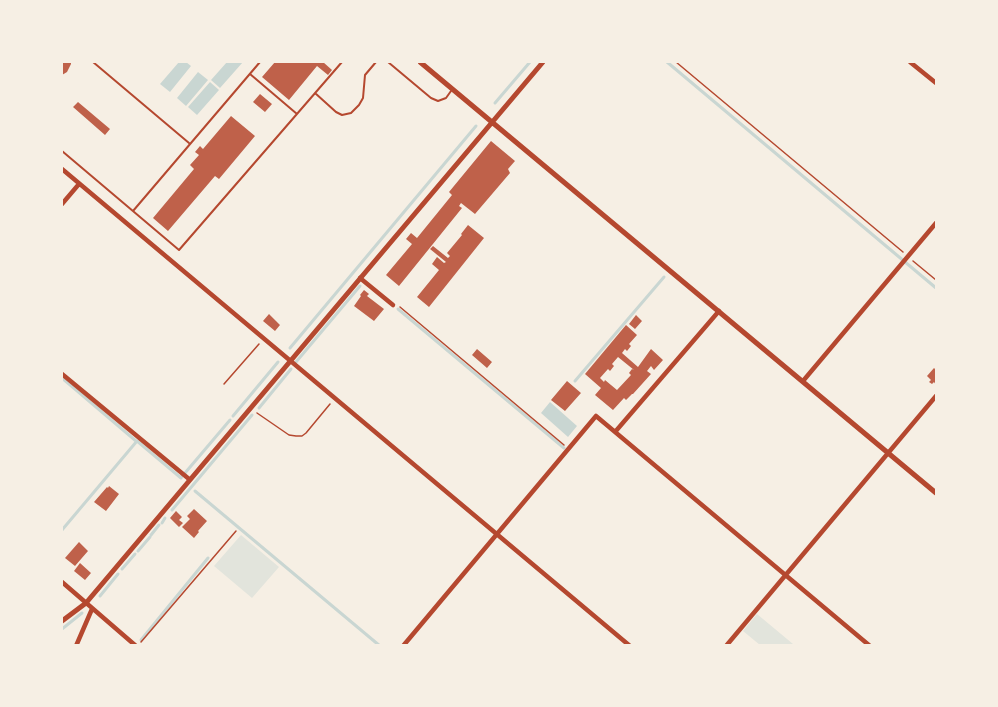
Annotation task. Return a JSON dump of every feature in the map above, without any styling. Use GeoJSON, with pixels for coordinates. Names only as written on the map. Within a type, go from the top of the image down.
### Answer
{"type":"FeatureCollection","features":[{"type":"Feature","properties":{"kind":"street"},"geometry":{"type":"LineString","coordinates":[[420,62],[936,493]]}},
{"type":"Feature","properties":{"kind":"street"},"geometry":{"type":"LineString","coordinates":[[62,621],[86,603],[543,62]]}},
{"type":"Feature","properties":{"kind":"street"},"geometry":{"type":"LineString","coordinates":[[910,62],[936,83]]}},
{"type":"Feature","properties":{"kind":"street"},"geometry":{"type":"LineString","coordinates":[[62,169],[630,645]]}},
{"type":"Feature","properties":{"kind":"street"},"geometry":{"type":"LineString","coordinates":[[62,204],[79,184]]}},
{"type":"Feature","properties":{"kind":"street"},"geometry":{"type":"LineString","coordinates":[[803,381],[936,223]]}},
{"type":"Feature","properties":{"kind":"street"},"geometry":{"type":"LineString","coordinates":[[360,278],[393,305]]}},
{"type":"Feature","properties":{"kind":"street"},"geometry":{"type":"LineString","coordinates":[[615,432],[719,311]]}},
{"type":"Feature","properties":{"kind":"street"},"geometry":{"type":"LineString","coordinates":[[62,374],[189,479]]}},
{"type":"Feature","properties":{"kind":"street"},"geometry":{"type":"LineString","coordinates":[[726,645],[936,396]]}},
{"type":"Feature","properties":{"kind":"street"},"geometry":{"type":"LineString","coordinates":[[403,645],[596,416],[870,645]]}},
{"type":"Feature","properties":{"kind":"street"},"geometry":{"type":"LineString","coordinates":[[62,582],[137,645]]}},
{"type":"Feature","properties":{"kind":"street"},"geometry":{"type":"LineString","coordinates":[[76,645],[92,609]]}},
{"type":"Feature","properties":{"kind":"lane"},"geometry":{"type":"LineString","coordinates":[[93,62],[190,144]]}},
{"type":"Feature","properties":{"kind":"lane"},"geometry":{"type":"LineString","coordinates":[[133,211],[260,62]]}},
{"type":"Feature","properties":{"kind":"lane"},"geometry":{"type":"LineString","coordinates":[[62,151],[179,250],[342,62]]}},
{"type":"Feature","properties":{"kind":"lane"},"geometry":{"type":"LineString","coordinates":[[315,93],[336,112],[342,115],[351,113],[363,98],[365,75],[376,62]]}},
{"type":"Feature","properties":{"kind":"lane"},"geometry":{"type":"LineString","coordinates":[[388,62],[431,99],[438,101],[446,98],[453,89]]}},
{"type":"Feature","properties":{"kind":"lane"},"geometry":{"type":"LineString","coordinates":[[250,74],[297,114]]}},
{"type":"Feature","properties":{"kind":"path"},"geometry":{"type":"LineString","coordinates":[[676,62],[936,280]]}},
{"type":"Feature","properties":{"kind":"path"},"geometry":{"type":"LineString","coordinates":[[393,305],[397,305],[569,449]]}},
{"type":"Feature","properties":{"kind":"path"},"geometry":{"type":"LineString","coordinates":[[224,384],[263,339]]}},
{"type":"Feature","properties":{"kind":"path"},"geometry":{"type":"LineString","coordinates":[[250,408],[290,435],[302,436],[335,399]]}},
{"type":"Feature","properties":{"kind":"path"},"geometry":{"type":"LineString","coordinates":[[137,645],[236,531]]}},
{"type":"Feature","properties":{"kind":"shaded area"},"geometry":{"type":"Polygon","coordinates":[[[179,62],[186,62],[191,66],[170,92],[160,84],[179,62]]]}},
{"type":"Feature","properties":{"kind":"shaded area"},"geometry":{"type":"Polygon","coordinates":[[[227,62],[243,62],[220,88],[211,80],[227,62]]]}},
{"type":"Feature","properties":{"kind":"shaded area"},"geometry":{"type":"Polygon","coordinates":[[[198,72],[208,80],[186,106],[177,98],[198,72]]]}},
{"type":"Feature","properties":{"kind":"shaded area"},"geometry":{"type":"Polygon","coordinates":[[[210,82],[219,90],[197,115],[188,107],[210,82]]]}},
{"type":"Feature","properties":{"kind":"shaded area"},"geometry":{"type":"Polygon","coordinates":[[[550,402],[577,426],[568,437],[541,413],[550,402]]]}},
{"type":"Feature","properties":{"kind":"shaded area"},"geometry":{"type":"Polygon","coordinates":[[[241,535],[279,567],[252,598],[214,566],[241,535]]]}},
{"type":"Feature","properties":{"kind":"shaded area"},"geometry":{"type":"Polygon","coordinates":[[[757,614],[793,645],[760,645],[743,631],[757,614]]]}},
{"type":"Feature","properties":{"kind":"building"},"geometry":{"type":"Polygon","coordinates":[[[62,62],[71,62],[71,64],[67,72],[62,75],[62,62]]]}},
{"type":"Feature","properties":{"kind":"building"},"geometry":{"type":"Polygon","coordinates":[[[275,62],[323,62],[332,70],[328,75],[317,66],[289,100],[262,77],[275,62]]]}},
{"type":"Feature","properties":{"kind":"building"},"geometry":{"type":"Polygon","coordinates":[[[260,94],[272,104],[265,112],[253,102],[260,94]]]}},
{"type":"Feature","properties":{"kind":"building"},"geometry":{"type":"Polygon","coordinates":[[[78,102],[110,129],[105,135],[73,107],[78,102]]]}},
{"type":"Feature","properties":{"kind":"building"},"geometry":{"type":"Polygon","coordinates":[[[231,116],[255,136],[219,179],[215,176],[168,231],[153,218],[194,169],[190,165],[199,155],[195,152],[200,146],[203,149],[231,116]]]}},
{"type":"Feature","properties":{"kind":"building"},"geometry":{"type":"Polygon","coordinates":[[[491,141],[515,161],[508,169],[510,173],[475,214],[461,203],[459,206],[462,208],[399,286],[386,275],[412,244],[406,239],[411,233],[417,238],[452,195],[449,192],[491,141]]]}},
{"type":"Feature","properties":{"kind":"building"},"geometry":{"type":"Polygon","coordinates":[[[468,225],[484,238],[429,307],[417,297],[439,270],[432,264],[437,257],[444,263],[446,262],[430,249],[433,246],[448,258],[450,256],[447,253],[468,225]]]}},
{"type":"Feature","properties":{"kind":"building"},"geometry":{"type":"Polygon","coordinates":[[[364,290],[369,294],[367,296],[384,309],[374,321],[354,306],[364,290]]]}},
{"type":"Feature","properties":{"kind":"building"},"geometry":{"type":"Polygon","coordinates":[[[269,314],[280,325],[275,331],[263,321],[269,314]]]}},
{"type":"Feature","properties":{"kind":"building"},"geometry":{"type":"Polygon","coordinates":[[[636,315],[642,321],[635,329],[629,324],[636,315]]]}},
{"type":"Feature","properties":{"kind":"building"},"geometry":{"type":"Polygon","coordinates":[[[626,325],[637,335],[629,344],[631,346],[627,351],[625,349],[622,353],[638,367],[651,349],[663,360],[654,370],[651,366],[647,371],[651,374],[633,394],[626,400],[624,398],[613,410],[595,395],[601,388],[585,374],[626,325]],[[618,357],[610,371],[608,369],[600,378],[617,390],[631,375],[629,373],[632,369],[634,370],[618,357]]]}},
{"type":"Feature","properties":{"kind":"building"},"geometry":{"type":"Polygon","coordinates":[[[477,349],[492,362],[487,368],[472,355],[477,349]]]}},
{"type":"Feature","properties":{"kind":"building"},"geometry":{"type":"Polygon","coordinates":[[[934,368],[936,385],[934,382],[932,384],[929,382],[931,380],[927,376],[934,368]]]}},
{"type":"Feature","properties":{"kind":"building"},"geometry":{"type":"Polygon","coordinates":[[[567,381],[581,393],[565,411],[551,400],[567,381]]]}},
{"type":"Feature","properties":{"kind":"building"},"geometry":{"type":"Polygon","coordinates":[[[109,486],[119,494],[106,511],[94,502],[109,486]]]}},
{"type":"Feature","properties":{"kind":"building"},"geometry":{"type":"Polygon","coordinates":[[[194,509],[207,521],[194,538],[182,527],[190,519],[187,516],[194,509]]]}},
{"type":"Feature","properties":{"kind":"building"},"geometry":{"type":"Polygon","coordinates":[[[176,511],[182,517],[179,520],[183,523],[179,527],[170,518],[176,511]]]}},
{"type":"Feature","properties":{"kind":"building"},"geometry":{"type":"Polygon","coordinates":[[[79,542],[88,551],[75,566],[65,558],[79,542]]]}},
{"type":"Feature","properties":{"kind":"building"},"geometry":{"type":"Polygon","coordinates":[[[80,563],[91,573],[85,580],[74,571],[80,563]]]}},
{"type":"Feature","properties":{"kind":"waterway"},"geometry":{"type":"LineString","coordinates":[[495,103],[530,62]]}},
{"type":"Feature","properties":{"kind":"waterway"},"geometry":{"type":"LineString","coordinates":[[667,62],[936,288]]}},
{"type":"Feature","properties":{"kind":"waterway"},"geometry":{"type":"LineString","coordinates":[[290,348],[476,126]]}},
{"type":"Feature","properties":{"kind":"waterway"},"geometry":{"type":"LineString","coordinates":[[575,381],[664,277]]}},
{"type":"Feature","properties":{"kind":"waterway"},"geometry":{"type":"LineString","coordinates":[[296,362],[360,286]]}},
{"type":"Feature","properties":{"kind":"waterway"},"geometry":{"type":"LineString","coordinates":[[398,309],[564,448]]}},
{"type":"Feature","properties":{"kind":"waterway"},"geometry":{"type":"LineString","coordinates":[[233,416],[278,362]]}},
{"type":"Feature","properties":{"kind":"waterway"},"geometry":{"type":"LineString","coordinates":[[259,408],[291,369]]}},
{"type":"Feature","properties":{"kind":"waterway"},"geometry":{"type":"LineString","coordinates":[[62,378],[136,441]]}},
{"type":"Feature","properties":{"kind":"waterway"},"geometry":{"type":"LineString","coordinates":[[172,510],[252,415]]}},
{"type":"Feature","properties":{"kind":"waterway"},"geometry":{"type":"LineString","coordinates":[[185,473],[230,420]]}},
{"type":"Feature","properties":{"kind":"waterway"},"geometry":{"type":"LineString","coordinates":[[62,530],[137,441],[181,478],[182,476]]}},
{"type":"Feature","properties":{"kind":"waterway"},"geometry":{"type":"LineString","coordinates":[[195,491],[380,646]]}},
{"type":"Feature","properties":{"kind":"waterway"},"geometry":{"type":"LineString","coordinates":[[162,523],[165,518]]}},
{"type":"Feature","properties":{"kind":"waterway"},"geometry":{"type":"LineString","coordinates":[[151,535],[159,525]]}},
{"type":"Feature","properties":{"kind":"waterway"},"geometry":{"type":"LineString","coordinates":[[138,551],[150,537]]}},
{"type":"Feature","properties":{"kind":"waterway"},"geometry":{"type":"LineString","coordinates":[[122,569],[135,554]]}},
{"type":"Feature","properties":{"kind":"waterway"},"geometry":{"type":"LineString","coordinates":[[141,640],[208,558]]}},
{"type":"Feature","properties":{"kind":"waterway"},"geometry":{"type":"LineString","coordinates":[[100,596],[118,574]]}},
{"type":"Feature","properties":{"kind":"waterway"},"geometry":{"type":"LineString","coordinates":[[62,629],[82,613]]}}]}
